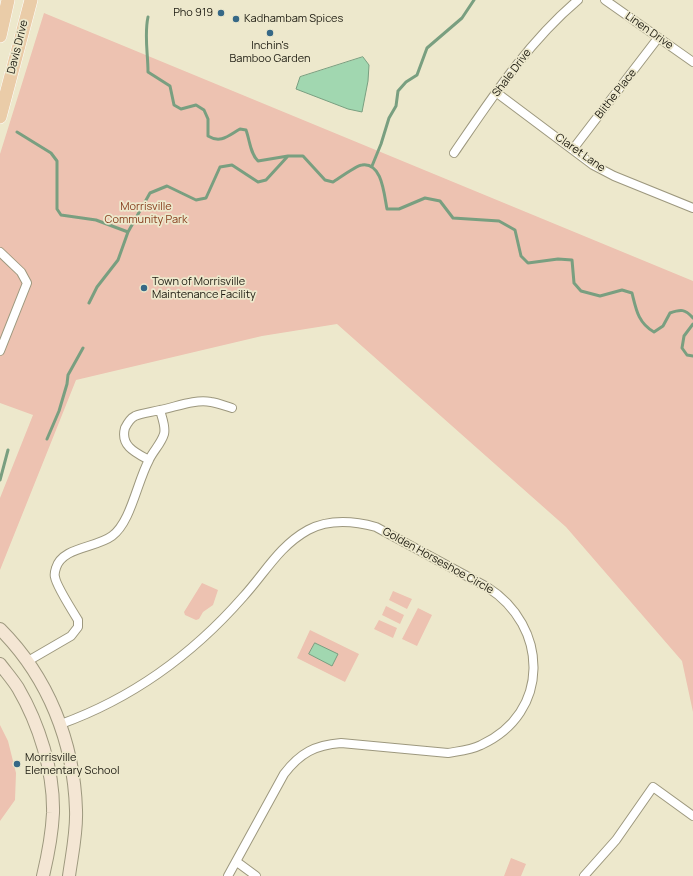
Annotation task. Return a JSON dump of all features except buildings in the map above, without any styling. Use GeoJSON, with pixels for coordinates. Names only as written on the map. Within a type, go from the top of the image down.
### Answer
{"type":"FeatureCollection","features":[{"type":"Feature","properties":{"kind":"main road","name":"Davis Drive"},"geometry":{"type":"LineString","coordinates":[[0,36],[8,0]]}},
{"type":"Feature","properties":{"kind":"main road","name":"Davis Drive"},"geometry":{"type":"LineString","coordinates":[[0,117],[31,0]]}},
{"type":"Feature","properties":{"kind":"main road"},"geometry":{"type":"LineString","coordinates":[[0,629],[28,661],[40,680],[61,724],[75,784],[75,833],[69,876]]}},
{"type":"Feature","properties":{"kind":"main road"},"geometry":{"type":"LineString","coordinates":[[0,664],[18,688],[34,721],[47,765],[52,790],[53,812],[50,849],[44,876]]}},
{"type":"Feature","properties":{"kind":"street","name":"Shale Drive"},"geometry":{"type":"LineString","coordinates":[[454,153],[528,51],[578,0]]}},
{"type":"Feature","properties":{"kind":"street","name":"Linen Drive"},"geometry":{"type":"LineString","coordinates":[[606,0],[693,62]]}},
{"type":"Feature","properties":{"kind":"street","name":"Blithe Place"},"geometry":{"type":"LineString","coordinates":[[573,149],[658,38]]}},
{"type":"Feature","properties":{"kind":"street","name":"Claret Lane"},"geometry":{"type":"LineString","coordinates":[[497,93],[593,165],[614,176],[693,208]]}},
{"type":"Feature","properties":{"kind":"street"},"geometry":{"type":"LineString","coordinates":[[0,252],[21,272],[27,283],[0,351]]}},
{"type":"Feature","properties":{"kind":"street"},"geometry":{"type":"LineString","coordinates":[[149,460],[134,452],[125,440],[126,427],[135,416],[204,401],[213,402],[232,408]]}},
{"type":"Feature","properties":{"kind":"street"},"geometry":{"type":"LineString","coordinates":[[28,661],[71,636],[78,627],[78,620],[54,578],[56,567],[59,561],[68,554],[104,541],[112,536],[124,522],[149,460],[161,442],[164,434],[160,410]]}},
{"type":"Feature","properties":{"kind":"street","name":"Golden Horseshoe Circle"},"geometry":{"type":"LineString","coordinates":[[61,724],[98,709],[133,691],[167,669],[208,634],[243,597],[279,552],[293,539],[309,529],[324,524],[340,522],[376,527],[487,587],[508,603],[518,614],[529,638],[533,664],[533,677],[530,692],[514,722],[481,746],[448,753],[341,743],[330,744],[310,750],[291,764],[284,774],[228,876]]}},
{"type":"Feature","properties":{"kind":"street"},"geometry":{"type":"LineString","coordinates":[[584,876],[616,840],[653,787],[693,816]]}},
{"type":"Feature","properties":{"kind":"street"},"geometry":{"type":"LineString","coordinates":[[237,862],[256,876]]}},
{"type":"Feature","properties":{"kind":"green space","name":"Morrisville Community Park"},"geometry":{"type":"Polygon","coordinates":[[[44,13],[693,281],[693,712],[682,661],[566,527],[337,324],[262,336],[76,380],[0,570],[0,498],[33,415],[0,403],[0,154],[44,13]]]}},
{"type":"Feature","properties":{"kind":"green space"},"geometry":{"type":"Polygon","coordinates":[[[202,583],[218,590],[213,605],[203,612],[199,619],[196,620],[185,615],[184,612],[202,583]]]}},
{"type":"Feature","properties":{"kind":"green space"},"geometry":{"type":"Polygon","coordinates":[[[393,591],[412,599],[407,609],[389,600],[393,591]]]}},
{"type":"Feature","properties":{"kind":"green space"},"geometry":{"type":"Polygon","coordinates":[[[386,606],[404,615],[400,624],[382,615],[386,606]]]}},
{"type":"Feature","properties":{"kind":"green space"},"geometry":{"type":"Polygon","coordinates":[[[418,608],[432,615],[417,646],[402,639],[418,608]]]}},
{"type":"Feature","properties":{"kind":"green space"},"geometry":{"type":"Polygon","coordinates":[[[379,620],[397,628],[393,638],[374,629],[379,620]]]}},
{"type":"Feature","properties":{"kind":"green space"},"geometry":{"type":"Polygon","coordinates":[[[310,630],[359,654],[345,682],[297,658],[310,630]]]}},
{"type":"Feature","properties":{"kind":"green space"},"geometry":{"type":"Polygon","coordinates":[[[0,725],[8,741],[16,773],[15,800],[0,821],[0,725]]]}},
{"type":"Feature","properties":{"kind":"green space"},"geometry":{"type":"Polygon","coordinates":[[[511,858],[526,864],[521,876],[504,876],[511,858]]]}},
{"type":"Feature","properties":{"kind":"shaded area"},"geometry":{"type":"Polygon","coordinates":[[[363,57],[369,65],[368,81],[362,112],[348,109],[296,89],[300,77],[363,57]]]}},
{"type":"Feature","properties":{"kind":"shaded area"},"geometry":{"type":"Polygon","coordinates":[[[315,643],[338,654],[332,666],[309,654],[315,643]]]}},
{"type":"Feature","properties":{"kind":"waterway"},"geometry":{"type":"LineString","coordinates":[[372,166],[389,118],[396,106],[398,91],[406,82],[417,75],[427,48],[462,18],[474,0]]}},
{"type":"Feature","properties":{"kind":"waterway"},"geometry":{"type":"LineString","coordinates":[[148,17],[146,37],[148,72],[170,86],[174,105],[181,109],[196,105],[204,110],[208,119],[208,136],[213,138],[221,139],[240,129],[246,130],[252,151],[258,161],[288,156]]}},
{"type":"Feature","properties":{"kind":"waterway"},"geometry":{"type":"LineString","coordinates":[[17,132],[51,153],[57,161],[57,209],[61,215],[96,220],[128,232],[150,193],[167,186],[196,200],[206,198],[220,167],[232,165],[258,182],[266,180],[288,156],[303,156],[325,180],[333,182],[362,165],[369,165],[374,168],[381,180],[387,209],[399,209],[425,198],[440,201],[453,218],[499,221],[515,230],[521,256],[528,263],[558,259],[572,260],[574,283],[581,291],[600,296],[622,290],[632,293],[638,315],[644,324],[654,332],[663,326],[670,313],[685,311],[693,318]]}},
{"type":"Feature","properties":{"kind":"waterway"},"geometry":{"type":"LineString","coordinates":[[89,303],[97,287],[118,260],[128,232]]}},
{"type":"Feature","properties":{"kind":"waterway"},"geometry":{"type":"LineString","coordinates":[[693,324],[684,336],[682,348],[687,355],[693,356]]}},
{"type":"Feature","properties":{"kind":"waterway"},"geometry":{"type":"LineString","coordinates":[[47,439],[59,411],[67,384],[68,375],[83,348]]}},
{"type":"Feature","properties":{"kind":"waterway"},"geometry":{"type":"LineString","coordinates":[[0,480],[8,450]]}},
{"type":"Feature","properties":{"kind":"place","name":"Pho 919"},"geometry":{"type":"Point","coordinates":[221,13]}},
{"type":"Feature","properties":{"kind":"place","name":"Kadhambam Spices"},"geometry":{"type":"Point","coordinates":[236,19]}},
{"type":"Feature","properties":{"kind":"place","name":"Inchin's Bamboo Garden"},"geometry":{"type":"Point","coordinates":[270,33]}},
{"type":"Feature","properties":{"kind":"place","name":"Town of Morrisville Maintenance Facility"},"geometry":{"type":"Point","coordinates":[144,288]}},
{"type":"Feature","properties":{"kind":"place","name":"Morrisville Elementary School"},"geometry":{"type":"Point","coordinates":[17,764]}}]}
